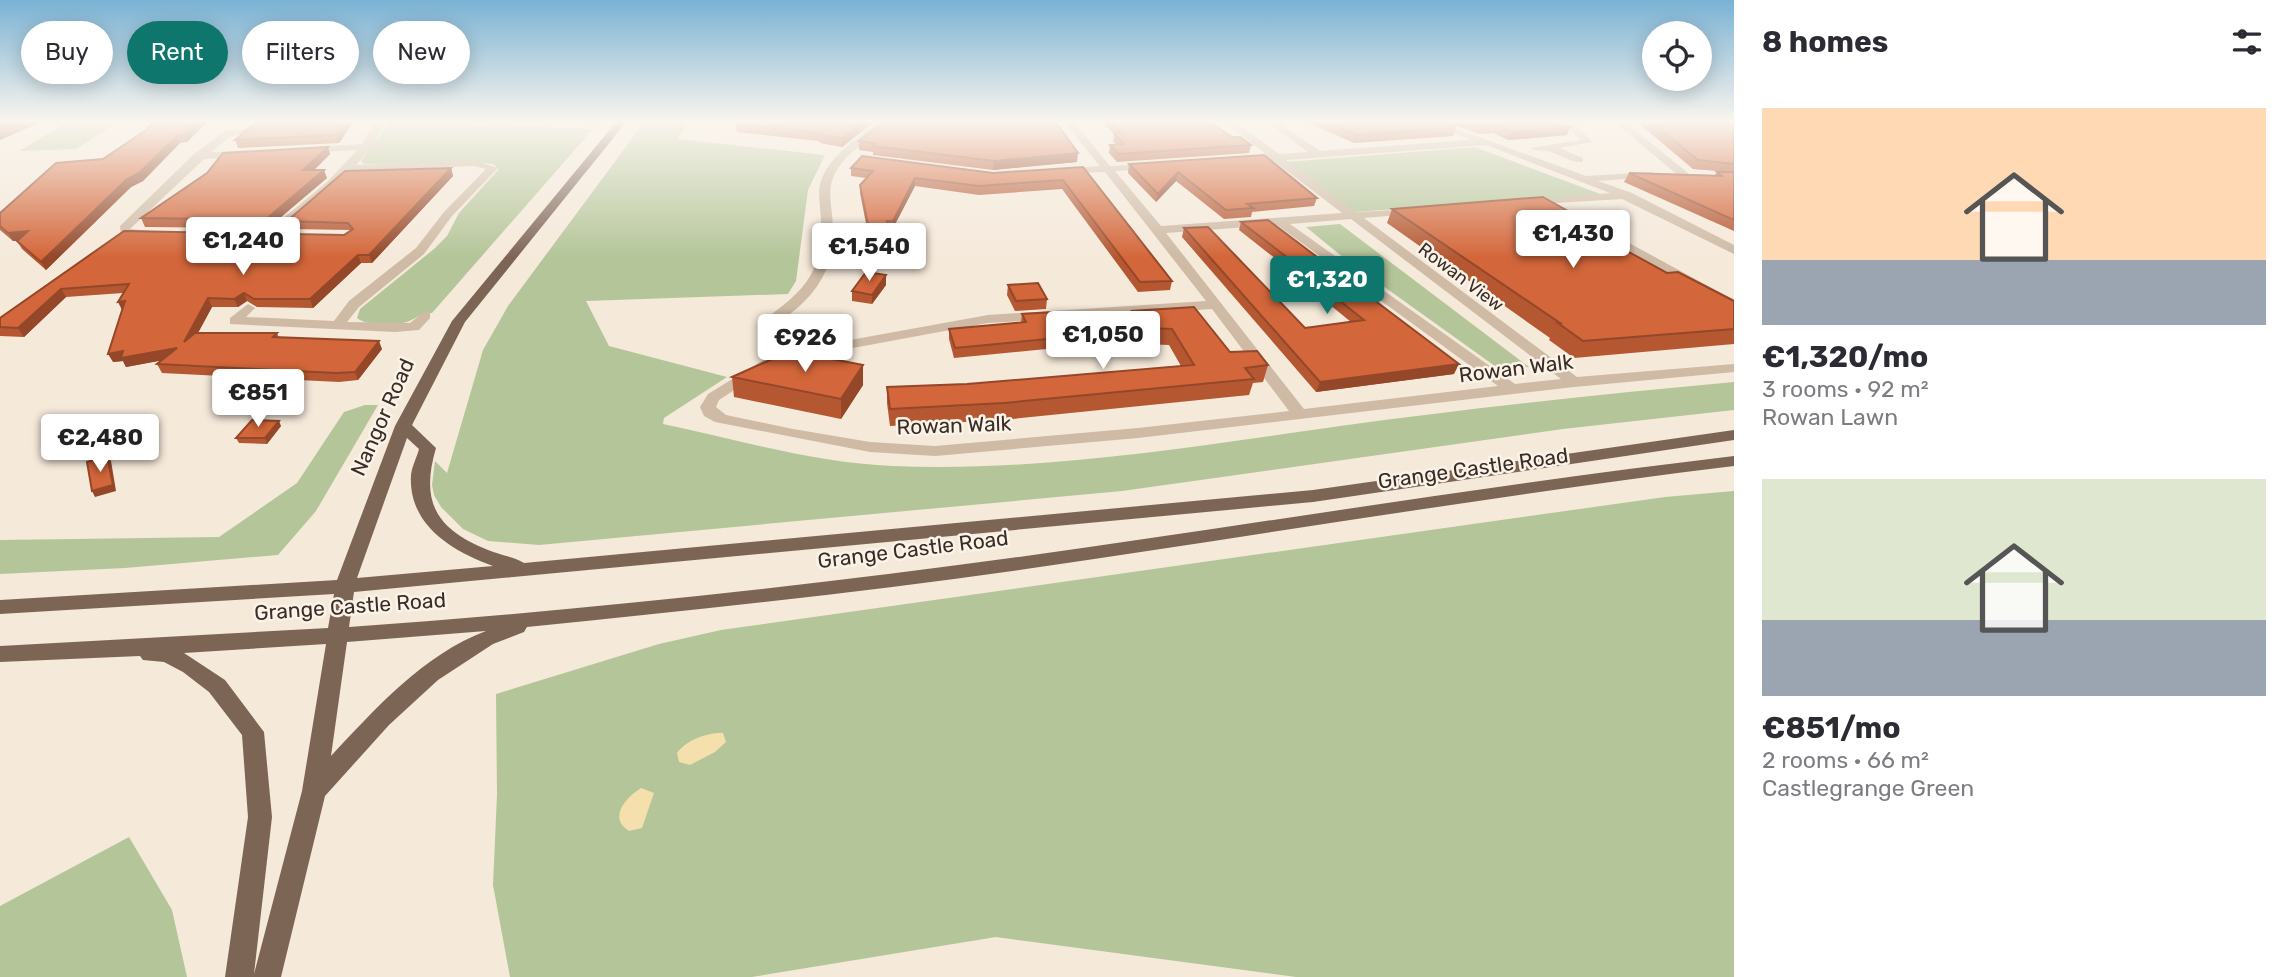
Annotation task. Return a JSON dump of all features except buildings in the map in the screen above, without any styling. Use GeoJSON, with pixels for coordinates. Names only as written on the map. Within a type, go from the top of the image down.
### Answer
{"type":"FeatureCollection","features":[{"type":"Feature","properties":{"kind":"main road","name":"Nangor Road"},"geometry":{"type":"LineString","coordinates":[[267,977],[314,791],[345,586],[355,551],[403,426],[450,334],[585,167]]}},
{"type":"Feature","properties":{"kind":"main road","name":"Grange Castle Road"},"geometry":{"type":"LineString","coordinates":[[403,426],[428,448],[420,475],[424,502],[433,525],[480,552],[523,568]]}},
{"type":"Feature","properties":{"kind":"main road","name":"Grange Castle Road"},"geometry":{"type":"LineString","coordinates":[[0,607],[345,586],[1043,523],[1313,496],[1734,435]]}},
{"type":"Feature","properties":{"kind":"main road","name":"Grange Castle Road"},"geometry":{"type":"LineString","coordinates":[[0,654],[93,651],[550,617],[1022,563],[1555,481],[1734,461]]}},
{"type":"Feature","properties":{"kind":"main road","name":"Nangor Road"},"geometry":{"type":"LineString","coordinates":[[314,791],[397,701],[428,675],[490,635],[550,617]]}},
{"type":"Feature","properties":{"kind":"main road","name":"Grange Castle Road"},"geometry":{"type":"LineString","coordinates":[[93,651],[167,654],[217,686],[253,732],[260,817],[239,977]]}},
{"type":"Feature","properties":{"kind":"street"},"geometry":{"type":"LineString","coordinates":[[159,234],[125,232],[124,228],[186,167]]}},
{"type":"Feature","properties":{"kind":"street"},"geometry":{"type":"LineString","coordinates":[[298,236],[265,235],[348,168],[383,167]]}},
{"type":"Feature","properties":{"kind":"street"},"geometry":{"type":"LineString","coordinates":[[337,326],[354,304],[420,251],[448,214],[493,168],[488,167]]}},
{"type":"Feature","properties":{"kind":"street"},"geometry":{"type":"LineString","coordinates":[[763,327],[805,297],[821,276],[827,223],[826,180],[835,167]]}},
{"type":"Feature","properties":{"kind":"street"},"geometry":{"type":"LineString","coordinates":[[1104,167],[1158,230],[1300,414]]}},
{"type":"Feature","properties":{"kind":"street"},"geometry":{"type":"LineString","coordinates":[[1053,172],[1148,167]]}},
{"type":"Feature","properties":{"kind":"street","name":"Rowan View"},"geometry":{"type":"LineString","coordinates":[[1287,167],[1574,382]]}},
{"type":"Feature","properties":{"kind":"street"},"geometry":{"type":"LineString","coordinates":[[1555,167],[1628,195],[1731,247]]}},
{"type":"Feature","properties":{"kind":"street"},"geometry":{"type":"LineString","coordinates":[[1586,178],[1637,173],[1689,175],[1678,167]]}},
{"type":"Feature","properties":{"kind":"street"},"geometry":{"type":"LineString","coordinates":[[175,177],[197,177]]}},
{"type":"Feature","properties":{"kind":"street"},"geometry":{"type":"LineString","coordinates":[[1509,204],[1628,195]]}},
{"type":"Feature","properties":{"kind":"street"},"geometry":{"type":"LineString","coordinates":[[1549,202],[1734,305]]}},
{"type":"Feature","properties":{"kind":"street"},"geometry":{"type":"LineString","coordinates":[[146,206],[169,205]]}},
{"type":"Feature","properties":{"kind":"street"},"geometry":{"type":"LineString","coordinates":[[1158,230],[1430,210]]}},
{"type":"Feature","properties":{"kind":"street"},"geometry":{"type":"LineString","coordinates":[[1279,220],[1514,391]]}},
{"type":"Feature","properties":{"kind":"street","name":"Rowan Walk"},"geometry":{"type":"LineString","coordinates":[[1214,305],[988,319],[773,358],[712,397],[708,407],[710,413],[721,419],[793,434],[870,447],[935,451],[1138,433],[1574,382],[1734,368]]}},
{"type":"Feature","properties":{"kind":"street"},"geometry":{"type":"LineString","coordinates":[[248,309],[235,321],[414,327],[425,315]]}},
{"type":"Feature","properties":{"kind":"green space"},"geometry":{"type":"Polygon","coordinates":[[[496,167],[560,167],[432,313],[402,323],[367,323],[357,318],[360,309],[447,236],[459,213],[499,169],[496,167]]]}},
{"type":"Feature","properties":{"kind":"green space"},"geometry":{"type":"Polygon","coordinates":[[[611,167],[819,167],[808,190],[796,281],[788,294],[586,301],[609,346],[727,377],[664,418],[663,424],[835,460],[893,466],[949,467],[1061,462],[1117,456],[1438,413],[1734,382],[1734,410],[1563,429],[1122,491],[539,545],[488,541],[463,529],[441,507],[432,485],[435,461],[447,473],[483,350],[508,306],[611,167]]]}},
{"type":"Feature","properties":{"kind":"green space"},"geometry":{"type":"Polygon","coordinates":[[[1292,167],[1527,167],[1603,195],[1353,212],[1292,167]]]}},
{"type":"Feature","properties":{"kind":"green space"},"geometry":{"type":"Polygon","coordinates":[[[1340,224],[1529,367],[1499,369],[1344,258],[1306,227],[1340,224]]]}},
{"type":"Feature","properties":{"kind":"green space"},"geometry":{"type":"Polygon","coordinates":[[[365,405],[378,405],[316,511],[278,555],[125,568],[0,574],[0,540],[219,537],[297,483],[344,412],[365,405]]]}},
{"type":"Feature","properties":{"kind":"green space"},"geometry":{"type":"Polygon","coordinates":[[[1734,491],[1734,977],[1296,977],[996,937],[752,977],[510,977],[493,885],[497,795],[496,694],[659,644],[721,630],[1665,497],[1734,491]]]}},
{"type":"Feature","properties":{"kind":"green space"},"geometry":{"type":"Polygon","coordinates":[[[129,837],[172,910],[187,977],[0,977],[0,906],[129,837]]]}},
{"type":"Feature","properties":{"kind":"sand"},"geometry":{"type":"Polygon","coordinates":[[[723,733],[726,742],[715,752],[690,765],[679,762],[677,753],[686,744],[704,735],[723,733]]]}},
{"type":"Feature","properties":{"kind":"sand"},"geometry":{"type":"Polygon","coordinates":[[[641,788],[654,793],[642,828],[629,831],[623,826],[619,814],[629,797],[641,788]]]}}]}
